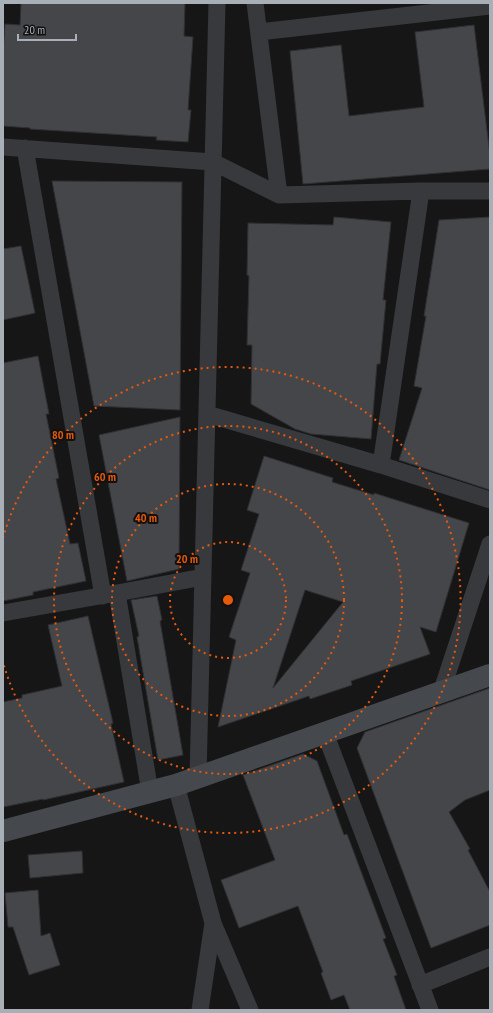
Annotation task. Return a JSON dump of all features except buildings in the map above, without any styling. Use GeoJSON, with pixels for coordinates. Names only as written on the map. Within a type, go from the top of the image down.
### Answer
{"type":"FeatureCollection","features":[{"type":"Feature","properties":{"kind":"street"},"geometry":{"type":"LineString","coordinates":[[198,777],[217,3]]}},
{"type":"Feature","properties":{"kind":"street"},"geometry":{"type":"LineString","coordinates":[[255,3],[279,195]]}},
{"type":"Feature","properties":{"kind":"street"},"geometry":{"type":"LineString","coordinates":[[259,32],[490,6]]}},
{"type":"Feature","properties":{"kind":"street"},"geometry":{"type":"LineString","coordinates":[[3,147],[213,162],[279,195],[421,191],[490,191]]}},
{"type":"Feature","properties":{"kind":"street"},"geometry":{"type":"LineString","coordinates":[[25,148],[110,595],[150,792]]}},
{"type":"Feature","properties":{"kind":"street"},"geometry":{"type":"LineString","coordinates":[[380,465],[421,191]]}},
{"type":"Feature","properties":{"kind":"street"},"geometry":{"type":"LineString","coordinates":[[207,414],[380,465],[490,500]]}},
{"type":"Feature","properties":{"kind":"street"},"geometry":{"type":"LineString","coordinates":[[441,692],[490,544]]}},
{"type":"Feature","properties":{"kind":"street"},"geometry":{"type":"LineString","coordinates":[[3,613],[110,595],[202,577]]}},
{"type":"Feature","properties":{"kind":"street"},"geometry":{"type":"LineString","coordinates":[[3,831],[176,785],[490,675]]}},
{"type":"Feature","properties":{"kind":"street"},"geometry":{"type":"LineString","coordinates":[[325,733],[430,1010]]}},
{"type":"Feature","properties":{"kind":"street"},"geometry":{"type":"LineString","coordinates":[[176,785],[213,923],[250,1010]]}},
{"type":"Feature","properties":{"kind":"street"},"geometry":{"type":"LineString","coordinates":[[200,1010],[213,923]]}},
{"type":"Feature","properties":{"kind":"street"},"geometry":{"type":"LineString","coordinates":[[420,985],[490,958]]}}]}
